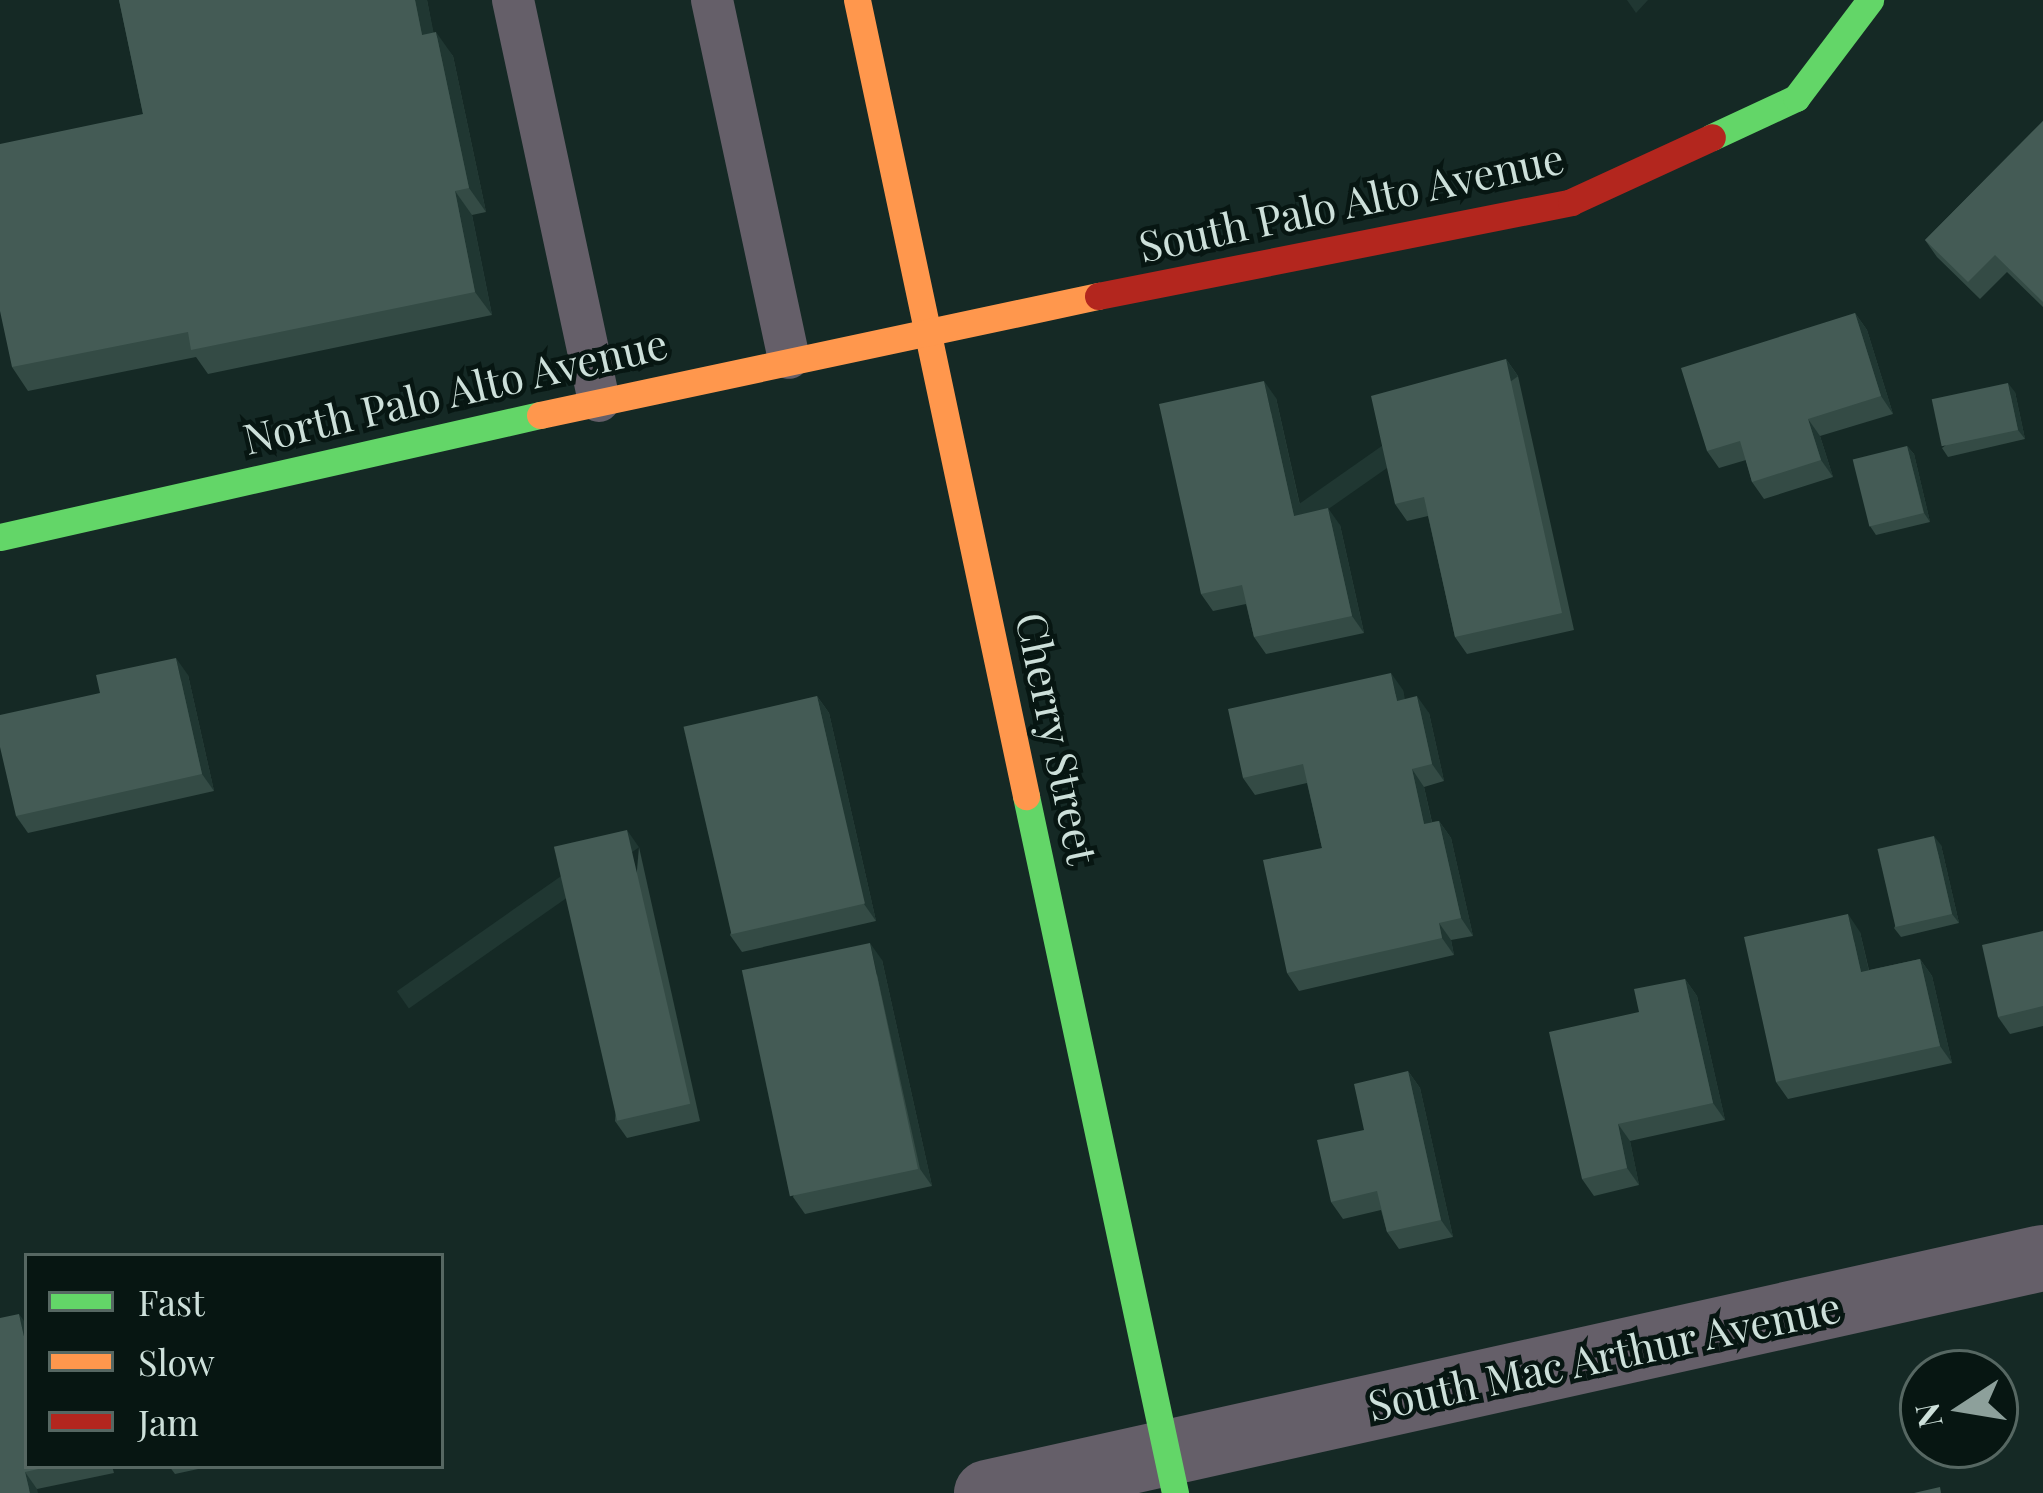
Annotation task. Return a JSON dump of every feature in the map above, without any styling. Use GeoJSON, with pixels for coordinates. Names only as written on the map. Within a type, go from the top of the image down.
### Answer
{"type":"FeatureCollection","features":[{"type":"Feature","properties":{"kind":"street","name":"Cherry Street"},"geometry":{"type":"LineString","coordinates":[[857,0],[1171,1473]]}},
{"type":"Feature","properties":{"kind":"street","name":"South Palo Alto Avenue"},"geometry":{"type":"LineString","coordinates":[[929,331],[1571,202],[1796,98],[1870,0]]}},
{"type":"Feature","properties":{"kind":"street","name":"North Palo Alto Avenue"},"geometry":{"type":"LineString","coordinates":[[0,536],[789,358],[929,331]]}},
{"type":"Feature","properties":{"kind":"street","name":"South Mac Arthur Avenue"},"geometry":{"type":"LineString","coordinates":[[987,1493],[1171,1473],[2043,1258]]}},
{"type":"Feature","properties":{"kind":"lane"},"geometry":{"type":"LineString","coordinates":[[513,0],[599,401]]}},
{"type":"Feature","properties":{"kind":"lane"},"geometry":{"type":"LineString","coordinates":[[712,0],[789,358]]}},
{"type":"Feature","properties":{"kind":"building"},"geometry":{"type":"Polygon","coordinates":[[[119,0],[415,0],[422,35],[436,32],[469,188],[455,191],[475,292],[191,350],[188,332],[12,367],[0,311],[0,144],[143,114],[119,0]]]}},
{"type":"Feature","properties":{"kind":"building"},"geometry":{"type":"Polygon","coordinates":[[[2043,121],[2043,302],[1995,255],[1968,282],[1925,240],[2043,121]]]}},
{"type":"Feature","properties":{"kind":"building"},"geometry":{"type":"Polygon","coordinates":[[[1855,313],[1881,396],[1808,419],[1821,460],[1752,482],[1740,441],[1707,451],[1681,368],[1855,313]]]}},
{"type":"Feature","properties":{"kind":"building"},"geometry":{"type":"Polygon","coordinates":[[[1506,359],[1562,613],[1455,637],[1424,497],[1395,504],[1371,396],[1506,359]]]}},
{"type":"Feature","properties":{"kind":"building"},"geometry":{"type":"Polygon","coordinates":[[[1264,381],[1294,516],[1328,508],[1352,616],[1254,637],[1242,585],[1201,594],[1159,404],[1264,381]]]}},
{"type":"Feature","properties":{"kind":"building"},"geometry":{"type":"Polygon","coordinates":[[[2008,383],[2018,430],[1942,446],[1932,399],[2008,383]]]}},
{"type":"Feature","properties":{"kind":"building"},"geometry":{"type":"Polygon","coordinates":[[[1907,446],[1924,513],[1869,526],[1853,460],[1907,446]]]}},
{"type":"Feature","properties":{"kind":"building"},"geometry":{"type":"Polygon","coordinates":[[[176,658],[202,774],[16,816],[0,747],[0,715],[100,693],[96,675],[176,658]]]}},
{"type":"Feature","properties":{"kind":"building"},"geometry":{"type":"Polygon","coordinates":[[[1391,673],[1397,701],[1417,696],[1432,764],[1412,769],[1424,824],[1439,821],[1461,918],[1439,923],[1442,938],[1287,973],[1263,860],[1322,848],[1303,764],[1243,778],[1228,709],[1391,673]]]}},
{"type":"Feature","properties":{"kind":"building"},"geometry":{"type":"Polygon","coordinates":[[[817,696],[865,904],[731,934],[684,727],[817,696]]]}},
{"type":"Feature","properties":{"kind":"building"},"geometry":{"type":"Polygon","coordinates":[[[627,830],[690,1104],[617,1121],[554,847],[627,830]]]}},
{"type":"Feature","properties":{"kind":"building"},"geometry":{"type":"Polygon","coordinates":[[[1934,836],[1952,914],[1895,927],[1877,849],[1934,836]]]}},
{"type":"Feature","properties":{"kind":"building"},"geometry":{"type":"Polygon","coordinates":[[[1848,914],[1861,972],[1920,959],[1940,1046],[1776,1082],[1744,937],[1848,914]]]}},
{"type":"Feature","properties":{"kind":"building"},"geometry":{"type":"Polygon","coordinates":[[[2043,931],[2043,1006],[1998,1017],[1982,945],[2043,931]]]}},
{"type":"Feature","properties":{"kind":"building"},"geometry":{"type":"Polygon","coordinates":[[[870,943],[918,1169],[790,1196],[742,970],[870,943]]]}},
{"type":"Feature","properties":{"kind":"building"},"geometry":{"type":"Polygon","coordinates":[[[1685,979],[1713,1103],[1618,1124],[1627,1168],[1582,1179],[1549,1032],[1639,1012],[1634,989],[1685,979]]]}},
{"type":"Feature","properties":{"kind":"building"},"geometry":{"type":"Polygon","coordinates":[[[1408,1071],[1441,1220],[1387,1232],[1377,1191],[1331,1202],[1317,1140],[1364,1130],[1354,1084],[1408,1071]]]}},
{"type":"Feature","properties":{"kind":"building"},"geometry":{"type":"Polygon","coordinates":[[[19,1314],[24,1336],[24,1469],[38,1469],[25,1472],[30,1493],[0,1493],[0,1318],[19,1314]]]}},
{"type":"Feature","properties":{"kind":"traffic: fast"},"geometry":{"type":"LineString","coordinates":[[1712,137],[1796,98],[1870,0]]}},
{"type":"Feature","properties":{"kind":"traffic: fast"},"geometry":{"type":"LineString","coordinates":[[0,537],[540,415]]}},
{"type":"Feature","properties":{"kind":"traffic: fast"},"geometry":{"type":"LineString","coordinates":[[1026,796],[1175,1493]]}},
{"type":"Feature","properties":{"kind":"traffic: slow"},"geometry":{"type":"LineString","coordinates":[[857,0],[1026,796]]}},
{"type":"Feature","properties":{"kind":"traffic: slow"},"geometry":{"type":"LineString","coordinates":[[540,415],[1098,296]]}},
{"type":"Feature","properties":{"kind":"traffic: jam"},"geometry":{"type":"LineString","coordinates":[[1098,296],[1571,202],[1712,137]]}}]}
